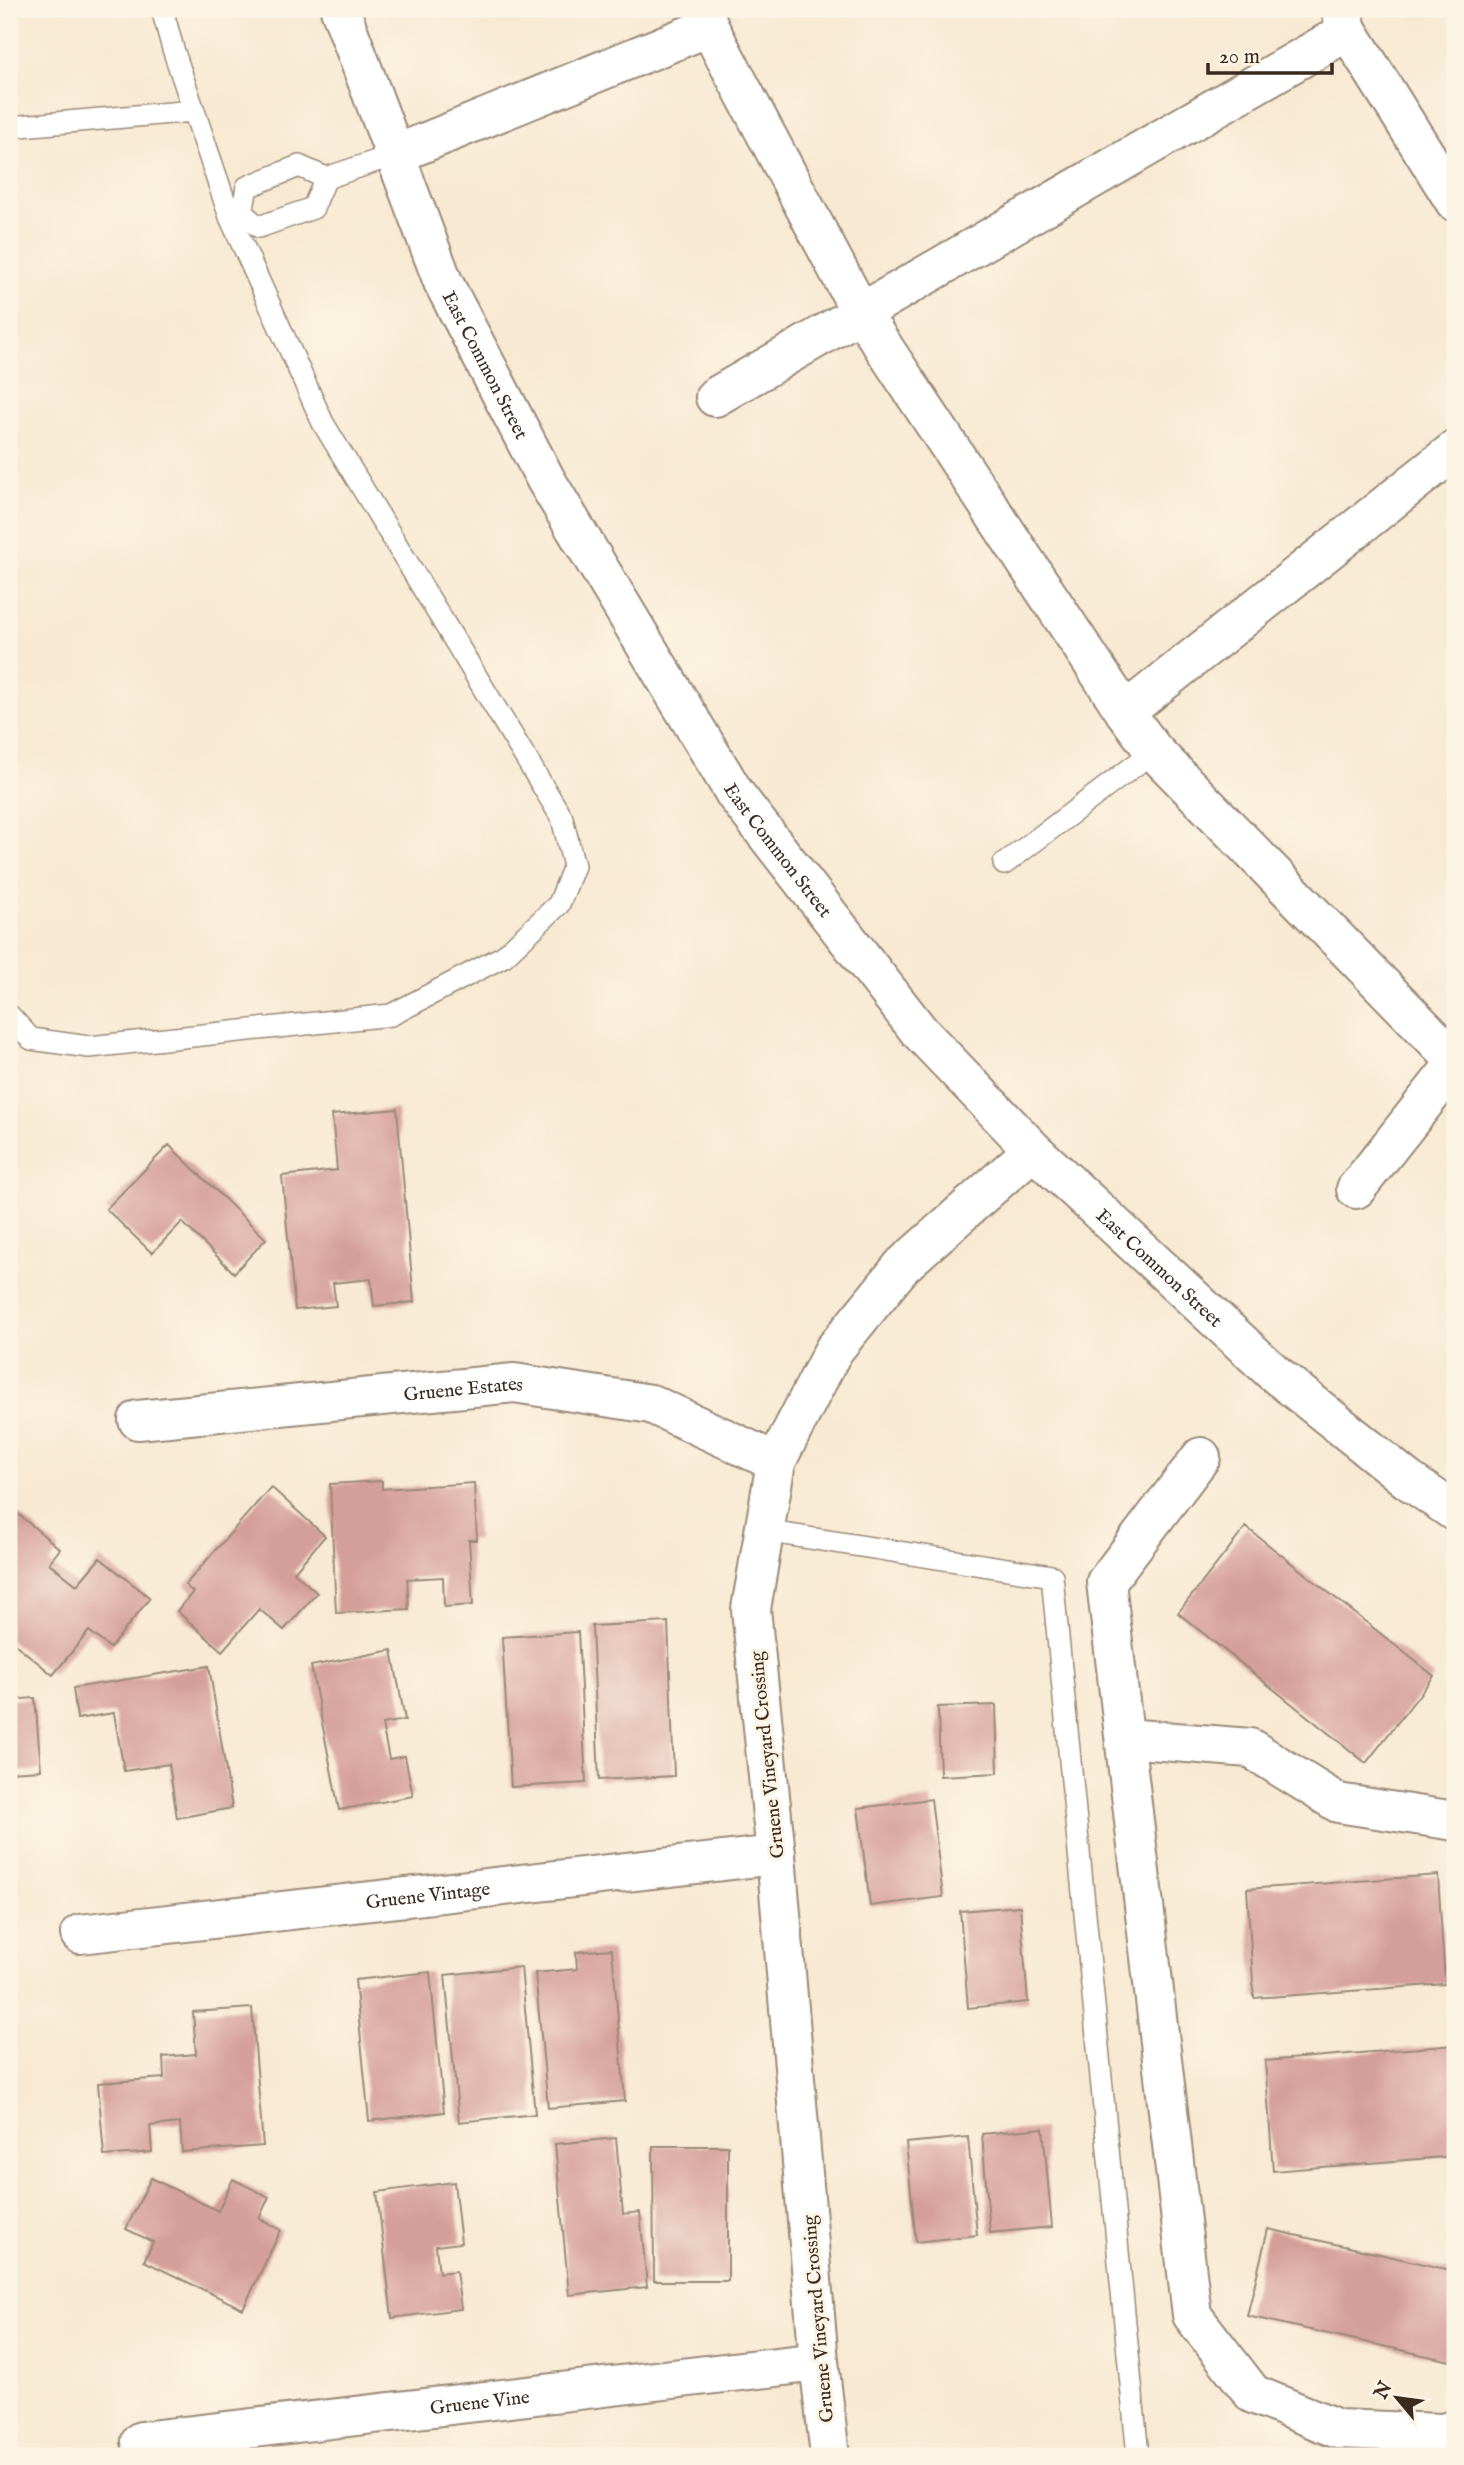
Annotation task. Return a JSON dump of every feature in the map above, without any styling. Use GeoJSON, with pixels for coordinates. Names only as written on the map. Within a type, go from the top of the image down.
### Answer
{"type":"FeatureCollection","features":[{"type":"Feature","properties":{"kind":"street","name":"East Common Street"},"geometry":{"type":"LineString","coordinates":[[340,9],[443,282],[546,480],[735,794],[919,1031],[1033,1150],[1273,1372],[1408,1480],[1455,1512]]}},
{"type":"Feature","properties":{"kind":"street"},"geometry":{"type":"LineString","coordinates":[[394,155],[707,18],[861,313],[1125,712],[1154,751],[1455,1062],[1356,1189]]}},
{"type":"Feature","properties":{"kind":"street"},"geometry":{"type":"LineString","coordinates":[[715,397],[861,313],[1344,20],[1455,202]]}},
{"type":"Feature","properties":{"kind":"street"},"geometry":{"type":"LineString","coordinates":[[1125,712],[1455,450]]}},
{"type":"Feature","properties":{"kind":"street","name":"Gruene Vineyard Crossing"},"geometry":{"type":"LineString","coordinates":[[830,2456],[819,2362],[776,1855],[751,1609],[776,1462],[833,1351],[903,1265],[1033,1150]]}},
{"type":"Feature","properties":{"kind":"street","name":"Gruene Estates"},"geometry":{"type":"LineString","coordinates":[[138,1420],[514,1383],[651,1404],[776,1462]]}},
{"type":"Feature","properties":{"kind":"street"},"geometry":{"type":"LineString","coordinates":[[1201,1457],[1106,1582],[1192,2315],[1253,2394],[1338,2429],[1381,2443],[1455,2430]]}},
{"type":"Feature","properties":{"kind":"street"},"geometry":{"type":"LineString","coordinates":[[1125,1738],[1250,1748],[1338,1803],[1455,1821]]}},
{"type":"Feature","properties":{"kind":"street","name":"Gruene Vintage"},"geometry":{"type":"LineString","coordinates":[[80,1934],[776,1855]]}},
{"type":"Feature","properties":{"kind":"street","name":"Gruene Vine"},"geometry":{"type":"LineString","coordinates":[[141,2441],[819,2362]]}},
{"type":"Feature","properties":{"kind":"lane"},"geometry":{"type":"LineString","coordinates":[[9,1015],[31,1039],[89,1047],[391,1015],[503,956],[559,904],[573,866],[562,818],[323,424],[194,111],[162,9]]}},
{"type":"Feature","properties":{"kind":"lane"},"geometry":{"type":"LineString","coordinates":[[9,127],[194,111]]}},
{"type":"Feature","properties":{"kind":"lane"},"geometry":{"type":"LineString","coordinates":[[236,215],[247,187],[299,166],[326,178],[394,155]]}},
{"type":"Feature","properties":{"kind":"lane"},"geometry":{"type":"LineString","coordinates":[[236,215],[259,227],[313,208],[326,178]]}},
{"type":"Feature","properties":{"kind":"lane"},"geometry":{"type":"LineString","coordinates":[[1004,864],[1154,751]]}},
{"type":"Feature","properties":{"kind":"lane"},"geometry":{"type":"LineString","coordinates":[[764,1531],[1052,1576],[1138,2456]]}},
{"type":"Feature","properties":{"kind":"building"},"geometry":{"type":"Polygon","coordinates":[[[397,1109],[414,1302],[374,1306],[371,1279],[333,1283],[336,1306],[295,1310],[282,1176],[337,1170],[332,1115],[397,1109]]]}},
{"type":"Feature","properties":{"kind":"building"},"geometry":{"type":"Polygon","coordinates":[[[169,1145],[266,1239],[234,1273],[182,1222],[152,1253],[106,1209],[169,1145]]]}},
{"type":"Feature","properties":{"kind":"building"},"geometry":{"type":"Polygon","coordinates":[[[382,1481],[382,1489],[474,1483],[477,1540],[469,1540],[473,1605],[444,1607],[443,1577],[407,1579],[409,1609],[336,1613],[330,1484],[382,1481]]]}},
{"type":"Feature","properties":{"kind":"building"},"geometry":{"type":"Polygon","coordinates":[[[271,1487],[325,1536],[294,1572],[317,1593],[284,1630],[259,1609],[222,1651],[177,1611],[193,1592],[185,1585],[271,1487]]]}},
{"type":"Feature","properties":{"kind":"building"},"geometry":{"type":"Polygon","coordinates":[[[17,1513],[60,1549],[49,1563],[77,1585],[100,1558],[150,1598],[110,1648],[89,1631],[53,1675],[9,1639],[9,1523],[17,1513]]]}},
{"type":"Feature","properties":{"kind":"building"},"geometry":{"type":"Polygon","coordinates":[[[1246,1527],[1434,1676],[1366,1763],[1178,1613],[1246,1527]]]}},
{"type":"Feature","properties":{"kind":"building"},"geometry":{"type":"Polygon","coordinates":[[[668,1622],[674,1776],[599,1780],[592,1626],[668,1622]]]}},
{"type":"Feature","properties":{"kind":"building"},"geometry":{"type":"Polygon","coordinates":[[[578,1632],[586,1783],[511,1787],[502,1637],[578,1632]]]}},
{"type":"Feature","properties":{"kind":"building"},"geometry":{"type":"Polygon","coordinates":[[[392,1650],[405,1720],[382,1724],[389,1759],[405,1756],[413,1796],[339,1810],[311,1666],[392,1650]]]}},
{"type":"Feature","properties":{"kind":"building"},"geometry":{"type":"Polygon","coordinates":[[[209,1666],[232,1808],[177,1818],[169,1764],[124,1771],[114,1713],[77,1719],[73,1688],[209,1666]]]}},
{"type":"Feature","properties":{"kind":"building"},"geometry":{"type":"Polygon","coordinates":[[[35,1698],[41,1770],[9,1772],[9,1700],[35,1698]]]}},
{"type":"Feature","properties":{"kind":"building"},"geometry":{"type":"Polygon","coordinates":[[[996,1705],[998,1773],[940,1776],[938,1707],[996,1705]]]}},
{"type":"Feature","properties":{"kind":"building"},"geometry":{"type":"Polygon","coordinates":[[[931,1799],[943,1897],[870,1906],[858,1808],[931,1799]]]}},
{"type":"Feature","properties":{"kind":"building"},"geometry":{"type":"Polygon","coordinates":[[[1438,1875],[1445,1984],[1254,1998],[1247,1889],[1438,1875]]]}},
{"type":"Feature","properties":{"kind":"building"},"geometry":{"type":"Polygon","coordinates":[[[1020,1906],[1028,2002],[968,2008],[960,1911],[1020,1906]]]}},
{"type":"Feature","properties":{"kind":"building"},"geometry":{"type":"Polygon","coordinates":[[[612,1949],[625,2101],[548,2108],[535,1973],[577,1969],[576,1952],[612,1949]]]}},
{"type":"Feature","properties":{"kind":"building"},"geometry":{"type":"Polygon","coordinates":[[[521,1967],[535,2114],[459,2122],[445,1975],[521,1967]]]}},
{"type":"Feature","properties":{"kind":"building"},"geometry":{"type":"Polygon","coordinates":[[[430,1972],[444,2112],[369,2121],[355,1980],[430,1972]]]}},
{"type":"Feature","properties":{"kind":"building"},"geometry":{"type":"Polygon","coordinates":[[[252,2008],[263,2146],[182,2152],[180,2123],[150,2126],[152,2152],[104,2156],[98,2083],[164,2078],[163,2057],[196,2054],[193,2012],[252,2008]]]}},
{"type":"Feature","properties":{"kind":"building"},"geometry":{"type":"Polygon","coordinates":[[[1455,2045],[1455,2156],[1273,2171],[1265,2061],[1455,2045]]]}},
{"type":"Feature","properties":{"kind":"building"},"geometry":{"type":"Polygon","coordinates":[[[1043,2128],[1052,2227],[990,2233],[982,2134],[1043,2128]]]}},
{"type":"Feature","properties":{"kind":"building"},"geometry":{"type":"Polygon","coordinates":[[[968,2137],[977,2235],[916,2242],[906,2143],[968,2137]]]}},
{"type":"Feature","properties":{"kind":"building"},"geometry":{"type":"Polygon","coordinates":[[[616,2138],[623,2214],[640,2212],[647,2287],[569,2295],[555,2144],[616,2138]]]}},
{"type":"Feature","properties":{"kind":"building"},"geometry":{"type":"Polygon","coordinates":[[[653,2146],[728,2146],[728,2281],[654,2281],[653,2146]]]}},
{"type":"Feature","properties":{"kind":"building"},"geometry":{"type":"Polygon","coordinates":[[[151,2178],[218,2211],[233,2179],[269,2197],[259,2218],[281,2230],[243,2309],[144,2261],[153,2242],[126,2229],[151,2178]]]}},
{"type":"Feature","properties":{"kind":"building"},"geometry":{"type":"Polygon","coordinates":[[[454,2182],[461,2243],[436,2246],[439,2273],[456,2271],[461,2309],[392,2318],[377,2192],[454,2182]]]}},
{"type":"Feature","properties":{"kind":"building"},"geometry":{"type":"Polygon","coordinates":[[[1268,2229],[1455,2271],[1455,2362],[1247,2316],[1268,2229]]]}}]}
